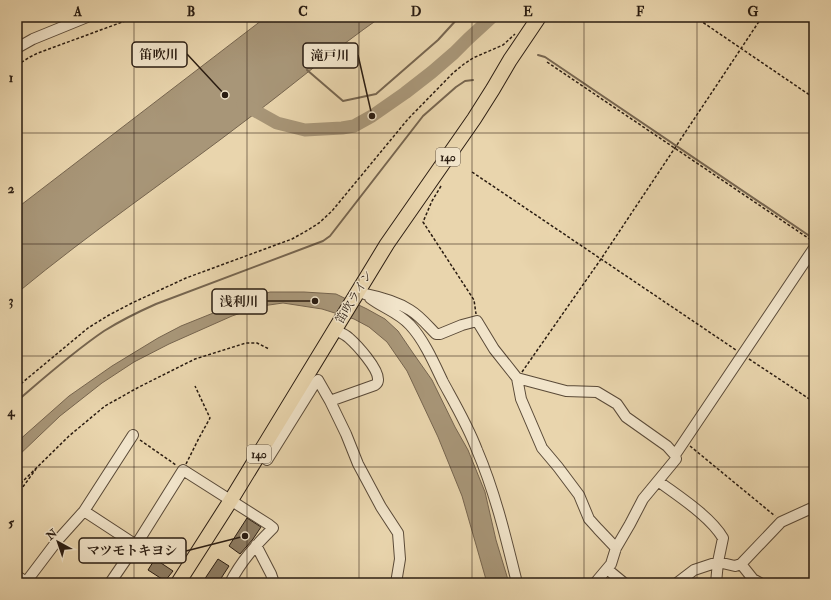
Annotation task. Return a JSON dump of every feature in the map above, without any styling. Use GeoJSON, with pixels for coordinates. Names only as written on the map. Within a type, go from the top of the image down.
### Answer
{"type":"FeatureCollection","features":[{"type":"Feature","properties":{"kind":"highway","name":"笛吹ライン"},"geometry":{"type":"LineString","coordinates":[[178,583],[359,293],[387,244],[474,119],[510,60],[539,17]]}},
{"type":"Feature","properties":{"kind":"street"},"geometry":{"type":"LineString","coordinates":[[17,48],[33,39],[87,17]]}},
{"type":"Feature","properties":{"kind":"street"},"geometry":{"type":"LineString","coordinates":[[595,583],[611,564],[616,548],[643,499],[676,459],[675,454],[814,248]]}},
{"type":"Feature","properties":{"kind":"street"},"geometry":{"type":"LineString","coordinates":[[359,293],[381,297],[410,310],[422,319],[436,334],[440,334],[477,321],[494,349],[518,378],[521,399],[542,448],[579,495],[589,519],[616,548]]}},
{"type":"Feature","properties":{"kind":"street"},"geometry":{"type":"LineString","coordinates":[[359,293],[396,313],[409,324],[417,334],[432,360],[478,450],[494,495],[517,583]]}},
{"type":"Feature","properties":{"kind":"street"},"geometry":{"type":"LineString","coordinates":[[330,401],[374,385],[377,383],[378,379],[376,372],[364,354],[337,327]]}},
{"type":"Feature","properties":{"kind":"street"},"geometry":{"type":"LineString","coordinates":[[518,378],[566,390],[597,392],[616,404],[626,417],[667,446],[675,454]]}},
{"type":"Feature","properties":{"kind":"street"},"geometry":{"type":"LineString","coordinates":[[259,454],[267,460],[318,380],[346,434],[358,464],[381,507],[398,533],[400,559],[396,583]]}},
{"type":"Feature","properties":{"kind":"street"},"geometry":{"type":"LineString","coordinates":[[17,576],[27,582],[57,541],[84,511],[133,435]]}},
{"type":"Feature","properties":{"kind":"street"},"geometry":{"type":"LineString","coordinates":[[110,583],[136,545],[183,470],[273,528],[244,560],[230,583]]}},
{"type":"Feature","properties":{"kind":"street"},"geometry":{"type":"LineString","coordinates":[[658,481],[700,512],[714,525],[723,538],[718,562],[716,583]]}},
{"type":"Feature","properties":{"kind":"street"},"geometry":{"type":"LineString","coordinates":[[677,583],[694,570],[718,562],[735,566],[740,564],[781,522],[814,507]]}},
{"type":"Feature","properties":{"kind":"street"},"geometry":{"type":"LineString","coordinates":[[84,511],[136,545]]}},
{"type":"Feature","properties":{"kind":"street"},"geometry":{"type":"LineString","coordinates":[[256,545],[274,583]]}},
{"type":"Feature","properties":{"kind":"street"},"geometry":{"type":"LineString","coordinates":[[512,564],[522,583]]}},
{"type":"Feature","properties":{"kind":"street"},"geometry":{"type":"LineString","coordinates":[[740,564],[753,579],[760,583]]}},
{"type":"Feature","properties":{"kind":"street"},"geometry":{"type":"LineString","coordinates":[[607,569],[624,583]]}},
{"type":"Feature","properties":{"kind":"path"},"geometry":{"type":"LineString","coordinates":[[17,65],[38,53],[136,17]]}},
{"type":"Feature","properties":{"kind":"path"},"geometry":{"type":"LineString","coordinates":[[695,17],[814,98]]}},
{"type":"Feature","properties":{"kind":"path"},"geometry":{"type":"LineString","coordinates":[[518,378],[601,259],[762,17]]}},
{"type":"Feature","properties":{"kind":"path"},"geometry":{"type":"LineString","coordinates":[[17,387],[88,328],[109,315],[186,278],[292,239],[319,223],[332,211],[408,119],[453,73],[473,58],[503,45],[517,32]]}},
{"type":"Feature","properties":{"kind":"path"},"geometry":{"type":"LineString","coordinates":[[546,62],[814,242]]}},
{"type":"Feature","properties":{"kind":"path"},"geometry":{"type":"LineString","coordinates":[[472,172],[814,402]]}},
{"type":"Feature","properties":{"kind":"path"},"geometry":{"type":"LineString","coordinates":[[444,180],[432,201],[423,222],[474,300],[477,321]]}},
{"type":"Feature","properties":{"kind":"path"},"geometry":{"type":"LineString","coordinates":[[17,487],[69,436],[105,406],[139,386],[195,359],[246,343],[257,343],[269,350]]}},
{"type":"Feature","properties":{"kind":"path"},"geometry":{"type":"LineString","coordinates":[[133,435],[183,470],[210,418],[195,386]]}},
{"type":"Feature","properties":{"kind":"path"},"geometry":{"type":"LineString","coordinates":[[684,441],[781,522]]}},
{"type":"Feature","properties":{"kind":"path"},"geometry":{"type":"LineString","coordinates":[[17,495],[40,463]]}},
{"type":"Feature","properties":{"kind":"shaded area"},"geometry":{"type":"Polygon","coordinates":[[[266,17],[381,17],[220,140],[103,226],[17,293],[17,208],[266,17]]]}},
{"type":"Feature","properties":{"kind":"shaded area"},"geometry":{"type":"Polygon","coordinates":[[[270,292],[336,294],[385,319],[398,331],[432,380],[468,450],[485,492],[496,540],[509,583],[487,583],[462,496],[438,437],[407,371],[387,342],[369,327],[354,319],[322,309],[283,303],[262,306],[232,316],[169,344],[134,362],[102,383],[60,416],[17,457],[17,442],[69,396],[112,366],[181,326],[253,297],[270,292]]]}},
{"type":"Feature","properties":{"kind":"building"},"geometry":{"type":"Polygon","coordinates":[[[247,518],[261,527],[240,554],[229,546],[247,518]]]}},
{"type":"Feature","properties":{"kind":"building"},"geometry":{"type":"Polygon","coordinates":[[[155,559],[173,571],[165,581],[148,570],[155,559]]]}},
{"type":"Feature","properties":{"kind":"building"},"geometry":{"type":"Polygon","coordinates":[[[218,559],[229,566],[218,583],[208,583],[204,580],[218,559]]]}},
{"type":"Feature","properties":{"kind":"waterway"},"geometry":{"type":"LineString","coordinates":[[307,70],[343,101],[376,94],[438,40],[459,17]]}},
{"type":"Feature","properties":{"kind":"waterway"},"geometry":{"type":"LineString","coordinates":[[243,104],[277,123],[305,130],[354,126],[372,116],[432,72],[492,17]]}},
{"type":"Feature","properties":{"kind":"waterway"},"geometry":{"type":"LineString","coordinates":[[538,55],[545,57],[814,239]]}},
{"type":"Feature","properties":{"kind":"waterway"},"geometry":{"type":"LineString","coordinates":[[17,401],[81,347],[104,331],[129,317],[156,304],[323,241],[330,236],[423,116],[456,87],[465,81],[473,80]]}},
{"type":"Feature","properties":{"kind":"place","name":"笛吹川"},"geometry":{"type":"Point","coordinates":[225,95]}},
{"type":"Feature","properties":{"kind":"place","name":"滝戸川"},"geometry":{"type":"Point","coordinates":[372,116]}},
{"type":"Feature","properties":{"kind":"place","name":"浅利川"},"geometry":{"type":"Point","coordinates":[315,301]}},
{"type":"Feature","properties":{"kind":"place","name":"マツモトキヨシ"},"geometry":{"type":"Point","coordinates":[245,536]}}]}
